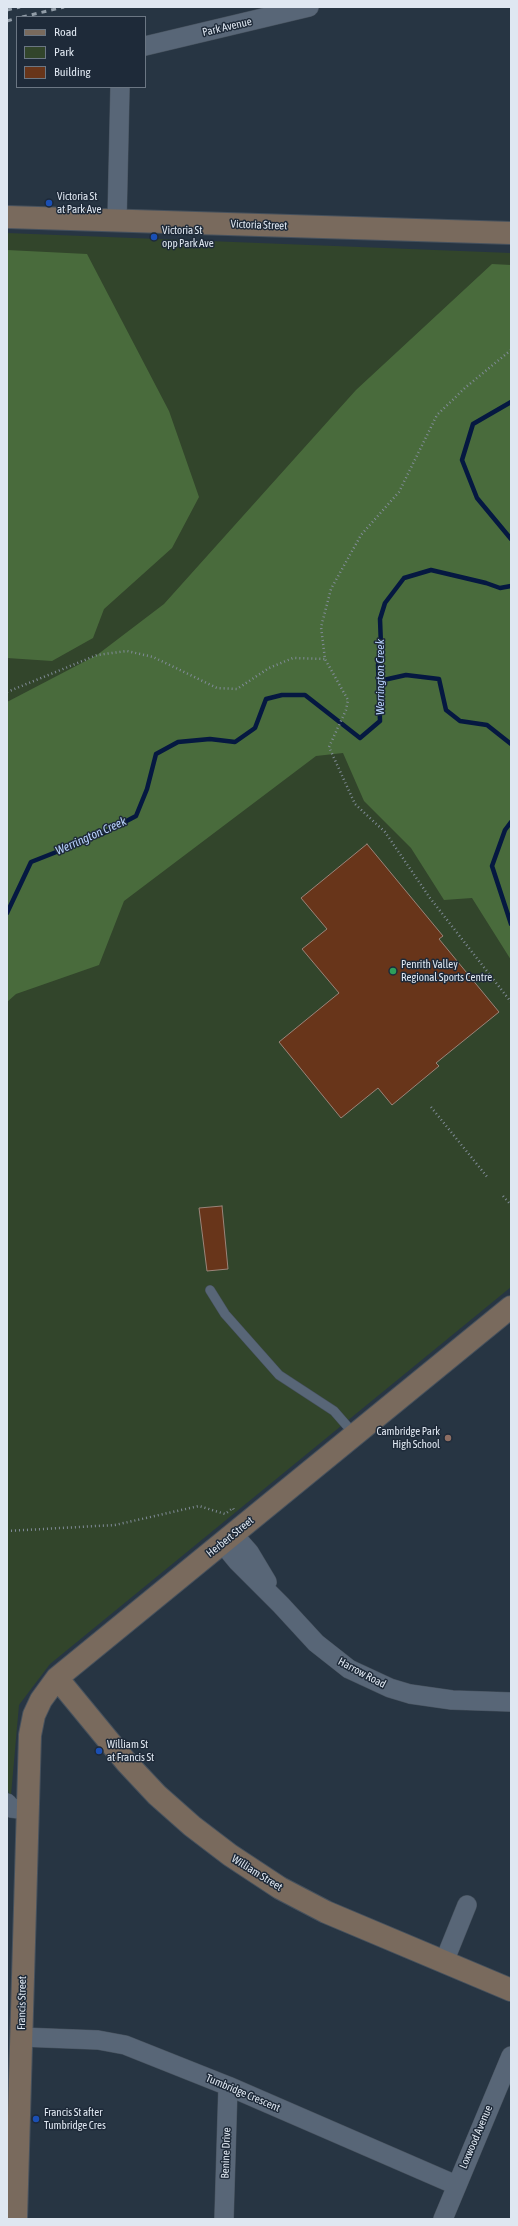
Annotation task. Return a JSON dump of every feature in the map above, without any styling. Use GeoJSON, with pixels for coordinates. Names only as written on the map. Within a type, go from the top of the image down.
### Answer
{"type":"FeatureCollection","features":[{"type":"Feature","properties":{"kind":"street","name":"Park Avenue"},"geometry":{"type":"LineString","coordinates":[[146,46],[309,7]]}},
{"type":"Feature","properties":{"kind":"street"},"geometry":{"type":"LineString","coordinates":[[118,221],[120,88]]}},
{"type":"Feature","properties":{"kind":"street","name":"Victoria Street"},"geometry":{"type":"LineString","coordinates":[[7,217],[511,233]]}},
{"type":"Feature","properties":{"kind":"street","name":"Herbert Street"},"geometry":{"type":"LineString","coordinates":[[17,1807],[32,1724],[41,1700],[58,1678],[356,1436],[511,1307]]}},
{"type":"Feature","properties":{"kind":"street","name":"Harrow Road"},"geometry":{"type":"LineString","coordinates":[[234,1535],[249,1552],[281,1605],[326,1652],[349,1669],[390,1688],[432,1698],[511,1702]]}},
{"type":"Feature","properties":{"kind":"street","name":"William Street"},"geometry":{"type":"LineString","coordinates":[[58,1678],[127,1763],[152,1790],[192,1826],[230,1855],[280,1888],[320,1909],[511,1990]]}},
{"type":"Feature","properties":{"kind":"street","name":"Francis Street"},"geometry":{"type":"LineString","coordinates":[[16,2219],[21,2037],[17,1807]]}},
{"type":"Feature","properties":{"kind":"street"},"geometry":{"type":"LineString","coordinates":[[444,1962],[467,1905]]}},
{"type":"Feature","properties":{"kind":"street","name":"Tumbridge Crescent"},"geometry":{"type":"LineString","coordinates":[[21,2037],[116,2042],[228,2086],[456,2185]]}},
{"type":"Feature","properties":{"kind":"street","name":"Loxwood Avenue"},"geometry":{"type":"LineString","coordinates":[[442,2219],[511,2056]]}},
{"type":"Feature","properties":{"kind":"street","name":"Benine Drive"},"geometry":{"type":"LineString","coordinates":[[224,2219],[228,2086]]}},
{"type":"Feature","properties":{"kind":"lane"},"geometry":{"type":"LineString","coordinates":[[210,1290],[225,1314],[279,1375],[334,1411],[356,1436]]}},
{"type":"Feature","properties":{"kind":"path"},"geometry":{"type":"LineString","coordinates":[[511,350],[466,386],[437,415],[399,492],[362,535],[331,589],[321,627],[326,659],[348,700],[346,710],[329,747],[355,804],[385,832],[430,898],[511,1002]]}},
{"type":"Feature","properties":{"kind":"path"},"geometry":{"type":"LineString","coordinates":[[7,692],[97,654],[127,651],[153,657],[216,688],[237,689],[269,668],[293,658],[326,659]]}},
{"type":"Feature","properties":{"kind":"path"},"geometry":{"type":"LineString","coordinates":[[431,1108],[488,1178]]}},
{"type":"Feature","properties":{"kind":"path"},"geometry":{"type":"LineString","coordinates":[[503,1196],[511,1205]]}},
{"type":"Feature","properties":{"kind":"path"},"geometry":{"type":"LineString","coordinates":[[7,1531],[115,1525],[199,1506],[225,1514],[233,1508],[234,1535]]}},
{"type":"Feature","properties":{"kind":"green space"},"geometry":{"type":"Polygon","coordinates":[[[7,233],[511,253],[511,1287],[50,1664],[19,1705],[11,1795],[9,1794],[7,1786],[7,233]]]}},
{"type":"Feature","properties":{"kind":"green space"},"geometry":{"type":"Polygon","coordinates":[[[7,250],[87,254],[169,411],[199,497],[172,548],[104,609],[93,638],[52,661],[7,658],[7,250]]]}},
{"type":"Feature","properties":{"kind":"green space"},"geometry":{"type":"Polygon","coordinates":[[[492,264],[511,265],[511,960],[472,898],[444,900],[411,848],[364,801],[343,753],[316,756],[124,901],[99,965],[16,994],[7,1002],[7,702],[97,655],[164,604],[356,390],[492,264]]]}},
{"type":"Feature","properties":{"kind":"building","name":"Penrith Valley Regional Sports Centre"},"geometry":{"type":"Polygon","coordinates":[[[367,844],[443,936],[439,939],[499,1012],[436,1063],[439,1066],[392,1105],[378,1088],[341,1118],[279,1042],[339,993],[302,949],[327,929],[301,898],[367,844]]]}},
{"type":"Feature","properties":{"kind":"building"},"geometry":{"type":"Polygon","coordinates":[[[222,1206],[228,1269],[207,1271],[199,1208],[222,1206]]]}},
{"type":"Feature","properties":{"kind":"waterway","name":"Werrington Creek"},"geometry":{"type":"LineString","coordinates":[[511,402],[473,424],[462,460],[477,498],[511,539]]}},
{"type":"Feature","properties":{"kind":"waterway","name":"Werrington Creek"},"geometry":{"type":"LineString","coordinates":[[7,913],[31,862],[102,834],[136,816],[147,789],[156,754],[178,742],[210,739],[235,742],[255,728],[266,699],[282,695],[305,695],[360,738],[380,721],[378,665],[381,646],[380,619],[385,603],[404,578],[431,570],[486,583],[500,588],[511,586]]}},
{"type":"Feature","properties":{"kind":"waterway"},"geometry":{"type":"LineString","coordinates":[[379,681],[406,675],[439,679],[446,710],[460,721],[487,725],[511,744]]}},
{"type":"Feature","properties":{"kind":"waterway"},"geometry":{"type":"LineString","coordinates":[[511,822],[505,830],[492,866],[511,924]]}},
{"type":"Feature","properties":{"kind":"railway"},"geometry":{"type":"LineString","coordinates":[[7,10],[20,7]]}},
{"type":"Feature","properties":{"kind":"railway"},"geometry":{"type":"LineString","coordinates":[[26,16],[64,7]]}},
{"type":"Feature","properties":{"kind":"railway"},"geometry":{"type":"LineString","coordinates":[[7,21],[16,18]]}},
{"type":"Feature","properties":{"kind":"place","name":"Victoria St at Park Ave"},"geometry":{"type":"Point","coordinates":[49,203]}},
{"type":"Feature","properties":{"kind":"place","name":"Victoria St opp Park Ave"},"geometry":{"type":"Point","coordinates":[154,237]}},
{"type":"Feature","properties":{"kind":"place","name":"Penrith Valley Regional Sports Centre"},"geometry":{"type":"Point","coordinates":[393,971]}},
{"type":"Feature","properties":{"kind":"place","name":"Cambridge Park High School"},"geometry":{"type":"Point","coordinates":[448,1438]}},
{"type":"Feature","properties":{"kind":"place","name":"William St at Francis St"},"geometry":{"type":"Point","coordinates":[99,1751]}},
{"type":"Feature","properties":{"kind":"place","name":"Francis St after Tumbridge Cres"},"geometry":{"type":"Point","coordinates":[36,2119]}}]}
